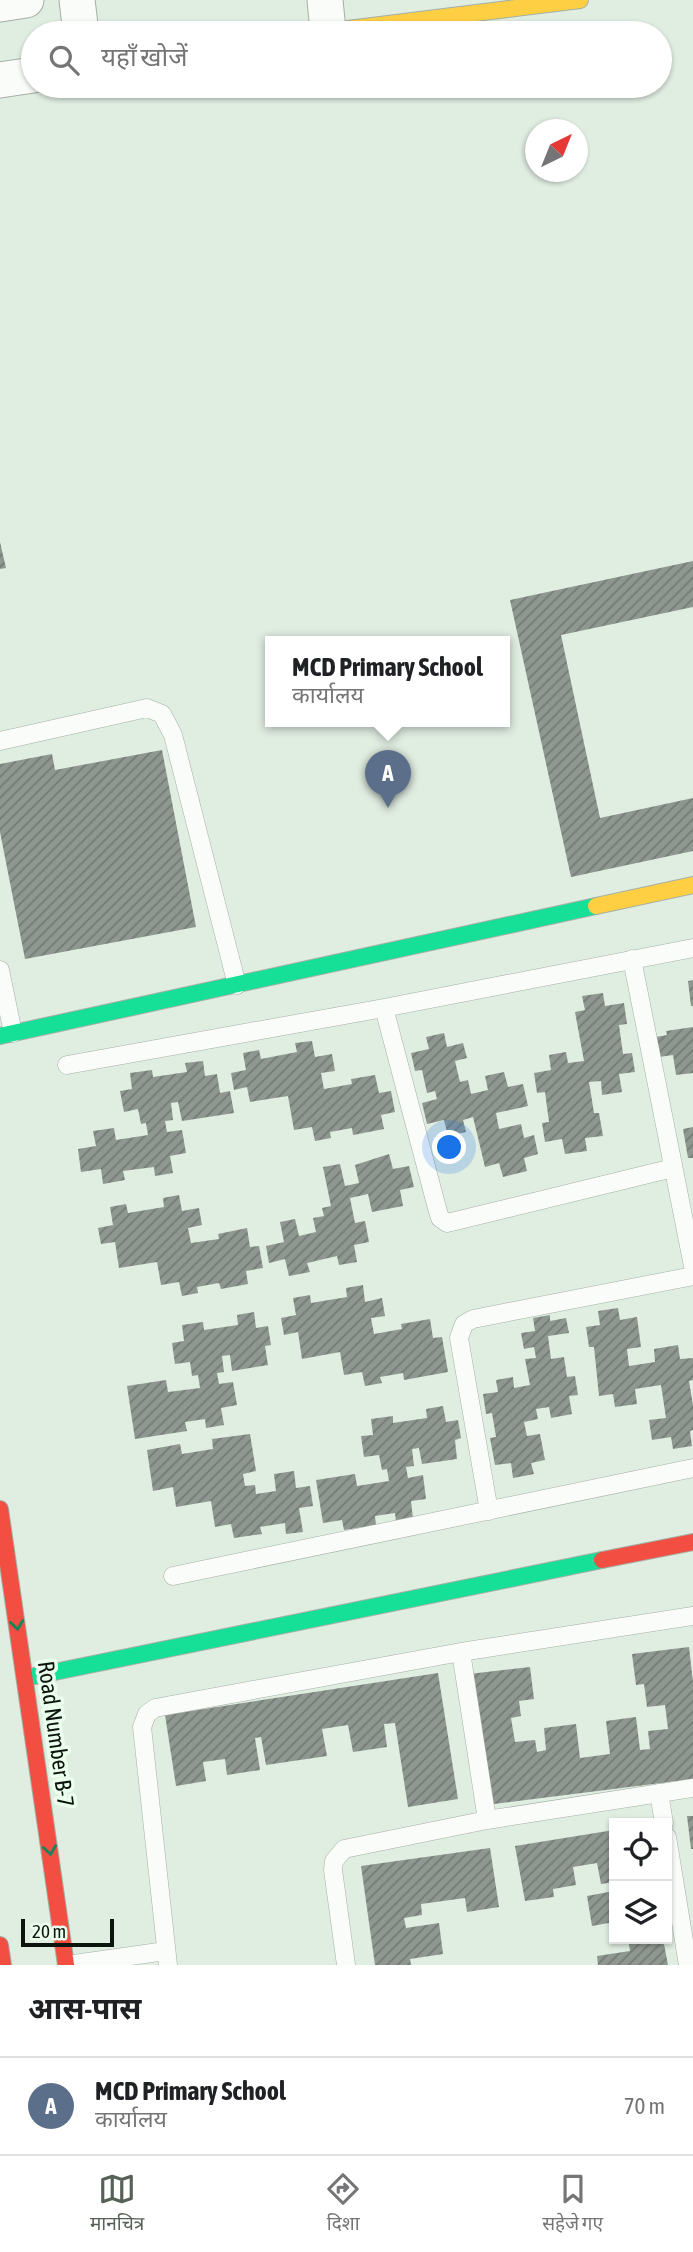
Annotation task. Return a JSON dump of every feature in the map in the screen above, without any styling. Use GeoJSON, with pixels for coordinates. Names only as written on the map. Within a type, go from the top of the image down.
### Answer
{"type":"FeatureCollection","features":[{"type":"Feature","properties":{"kind":"street"},"geometry":{"type":"LineString","coordinates":[[0,4],[26,0]]}},
{"type":"Feature","properties":{"kind":"street"},"geometry":{"type":"LineString","coordinates":[[77,0],[80,21]]}},
{"type":"Feature","properties":{"kind":"street"},"geometry":{"type":"LineString","coordinates":[[335,21],[580,0]]}},
{"type":"Feature","properties":{"kind":"street"},"geometry":{"type":"LineString","coordinates":[[0,80],[21,77]]}},
{"type":"Feature","properties":{"kind":"street"},"geometry":{"type":"LineString","coordinates":[[6,1035],[693,886]]}},
{"type":"Feature","properties":{"kind":"street","name":"Road Number B-7"},"geometry":{"type":"LineString","coordinates":[[0,1509],[67,1965]]}},
{"type":"Feature","properties":{"kind":"street"},"geometry":{"type":"LineString","coordinates":[[25,1678],[693,1542]]}},
{"type":"Feature","properties":{"kind":"street"},"geometry":{"type":"LineString","coordinates":[[0,1945],[2,1965]]}},
{"type":"Feature","properties":{"kind":"lane"},"geometry":{"type":"LineString","coordinates":[[0,741],[147,708],[162,714],[173,735],[237,985]]}},
{"type":"Feature","properties":{"kind":"lane"},"geometry":{"type":"LineString","coordinates":[[67,1065],[384,1008],[693,948]]}},
{"type":"Feature","properties":{"kind":"lane"},"geometry":{"type":"LineString","coordinates":[[632,959],[673,1168],[688,1210],[693,1266]]}},
{"type":"Feature","properties":{"kind":"lane"},"geometry":{"type":"LineString","coordinates":[[0,970],[6,1035]]}},
{"type":"Feature","properties":{"kind":"lane"},"geometry":{"type":"LineString","coordinates":[[384,1008],[437,1208],[440,1218],[447,1223],[673,1168]]}},
{"type":"Feature","properties":{"kind":"lane"},"geometry":{"type":"LineString","coordinates":[[488,1511],[459,1338],[464,1324],[472,1319],[693,1276]]}},
{"type":"Feature","properties":{"kind":"lane"},"geometry":{"type":"LineString","coordinates":[[173,1576],[693,1468]]}},
{"type":"Feature","properties":{"kind":"lane"},"geometry":{"type":"LineString","coordinates":[[67,1965],[167,1958],[142,1727],[147,1714],[155,1708],[461,1652],[693,1616]]}},
{"type":"Feature","properties":{"kind":"lane"},"geometry":{"type":"LineString","coordinates":[[461,1652],[486,1821]]}},
{"type":"Feature","properties":{"kind":"lane"},"geometry":{"type":"LineString","coordinates":[[346,1965],[333,1870],[338,1853],[344,1849],[486,1821],[693,1788]]}},
{"type":"Feature","properties":{"kind":"lane"},"geometry":{"type":"LineString","coordinates":[[659,1793],[663,1818]]}},
{"type":"Feature","properties":{"kind":"lane"},"geometry":{"type":"LineString","coordinates":[[672,1867],[688,1965]]}},
{"type":"Feature","properties":{"kind":"building"},"geometry":{"type":"Polygon","coordinates":[[[0,542],[6,568],[0,569],[0,542]]]}},
{"type":"Feature","properties":{"kind":"building"},"geometry":{"type":"Polygon","coordinates":[[[693,561],[693,607],[561,635],[600,818],[693,798],[693,851],[571,877],[510,600],[693,561]]]}},
{"type":"Feature","properties":{"kind":"building"},"geometry":{"type":"Polygon","coordinates":[[[162,750],[196,927],[25,959],[0,832],[0,764],[52,754],[55,770],[162,750]]]}},
{"type":"Feature","properties":{"kind":"building"},"geometry":{"type":"Polygon","coordinates":[[[693,980],[693,1006],[691,1006],[688,981],[693,980]]]}},
{"type":"Feature","properties":{"kind":"building"},"geometry":{"type":"Polygon","coordinates":[[[603,993],[605,1006],[624,1003],[627,1024],[619,1025],[623,1054],[632,1053],[635,1072],[619,1074],[622,1092],[602,1095],[601,1081],[589,1082],[594,1113],[599,1113],[603,1136],[585,1138],[587,1151],[565,1154],[562,1139],[545,1142],[542,1123],[549,1122],[545,1092],[537,1093],[534,1073],[551,1070],[549,1055],[566,1052],[568,1063],[584,1061],[575,1012],[585,1010],[582,996],[603,993]]]}},
{"type":"Feature","properties":{"kind":"building"},"geometry":{"type":"Polygon","coordinates":[[[693,1027],[693,1073],[676,1075],[673,1055],[659,1057],[656,1037],[667,1035],[666,1031],[693,1027]]]}},
{"type":"Feature","properties":{"kind":"building"},"geometry":{"type":"Polygon","coordinates":[[[444,1033],[447,1047],[463,1043],[467,1058],[455,1061],[460,1082],[468,1080],[471,1094],[488,1090],[485,1076],[504,1072],[508,1087],[523,1084],[528,1106],[496,1113],[499,1129],[521,1124],[524,1138],[534,1135],[538,1154],[524,1158],[527,1171],[503,1177],[499,1163],[485,1167],[473,1117],[463,1120],[466,1132],[448,1136],[444,1120],[427,1124],[422,1103],[437,1099],[435,1091],[427,1093],[422,1070],[415,1071],[411,1053],[429,1049],[426,1037],[444,1033]]]}},
{"type":"Feature","properties":{"kind":"building"},"geometry":{"type":"Polygon","coordinates":[[[312,1041],[315,1057],[332,1054],[335,1071],[321,1073],[324,1089],[352,1084],[351,1079],[375,1075],[379,1093],[391,1091],[395,1112],[381,1115],[384,1129],[353,1135],[352,1128],[330,1132],[331,1138],[315,1141],[312,1127],[294,1130],[288,1096],[250,1102],[247,1087],[234,1090],[231,1073],[246,1070],[243,1053],[259,1050],[261,1059],[297,1052],[295,1043],[312,1041]]]}},
{"type":"Feature","properties":{"kind":"building"},"geometry":{"type":"Polygon","coordinates":[[[203,1061],[205,1076],[217,1074],[220,1093],[230,1091],[234,1113],[182,1121],[178,1102],[171,1103],[173,1120],[165,1121],[167,1132],[182,1130],[186,1153],[170,1156],[173,1173],[155,1176],[154,1167],[123,1171],[125,1180],[103,1184],[101,1169],[81,1172],[78,1149],[96,1146],[93,1131],[114,1128],[116,1140],[148,1135],[146,1123],[141,1124],[138,1109],[124,1112],[120,1091],[132,1089],[130,1073],[152,1070],[153,1077],[187,1072],[185,1063],[203,1061]]]}},
{"type":"Feature","properties":{"kind":"building"},"geometry":{"type":"Polygon","coordinates":[[[693,1127],[693,1158],[688,1158],[683,1129],[693,1127]]]}},
{"type":"Feature","properties":{"kind":"building"},"geometry":{"type":"Polygon","coordinates":[[[389,1154],[393,1169],[409,1166],[414,1187],[400,1190],[403,1206],[372,1212],[368,1194],[350,1198],[355,1223],[365,1221],[369,1242],[354,1245],[357,1262],[339,1265],[337,1256],[307,1263],[310,1272],[289,1276],[285,1259],[269,1263],[266,1246],[284,1242],[280,1222],[295,1219],[299,1236],[316,1232],[313,1218],[324,1216],[322,1208],[331,1206],[323,1167],[340,1164],[345,1186],[359,1183],[355,1165],[389,1154]]]}},
{"type":"Feature","properties":{"kind":"building"},"geometry":{"type":"Polygon","coordinates":[[[179,1195],[182,1211],[199,1208],[202,1225],[188,1228],[191,1243],[219,1239],[218,1234],[247,1228],[250,1247],[259,1246],[263,1268],[246,1271],[248,1284],[221,1289],[219,1283],[197,1287],[198,1293],[182,1296],[179,1282],[161,1285],[157,1262],[119,1268],[115,1242],[101,1244],[98,1228],[113,1225],[110,1207],[126,1204],[128,1213],[164,1207],[163,1198],[179,1195]]]}},
{"type":"Feature","properties":{"kind":"building"},"geometry":{"type":"Polygon","coordinates":[[[363,1285],[365,1302],[382,1298],[385,1316],[371,1318],[374,1334],[402,1329],[401,1324],[430,1319],[433,1338],[442,1337],[448,1372],[404,1380],[403,1373],[380,1377],[382,1383],[365,1386],[362,1372],[344,1375],[340,1352],[302,1359],[298,1332],[284,1335],[281,1318],[296,1315],[293,1298],[310,1295],[311,1303],[347,1297],[346,1288],[363,1285]]]}},
{"type":"Feature","properties":{"kind":"building"},"geometry":{"type":"Polygon","coordinates":[[[618,1308],[620,1320],[637,1317],[641,1347],[627,1349],[629,1366],[655,1362],[654,1349],[678,1345],[680,1359],[693,1358],[693,1380],[689,1381],[693,1405],[693,1430],[690,1431],[692,1446],[673,1449],[671,1437],[652,1440],[649,1420],[666,1418],[661,1385],[635,1389],[637,1404],[615,1407],[613,1394],[599,1396],[594,1347],[589,1347],[586,1327],[600,1325],[598,1311],[618,1308]]]}},
{"type":"Feature","properties":{"kind":"building"},"geometry":{"type":"Polygon","coordinates":[[[254,1312],[256,1328],[268,1326],[271,1345],[265,1346],[268,1365],[232,1371],[230,1355],[222,1356],[224,1372],[217,1373],[219,1384],[233,1382],[237,1405],[221,1408],[224,1425],[206,1428],[205,1419],[185,1422],[187,1431],[135,1439],[127,1386],[166,1380],[168,1392],[200,1388],[198,1375],[192,1376],[190,1362],[175,1364],[172,1343],[184,1341],[182,1325],[203,1322],[204,1330],[238,1325],[237,1315],[254,1312]]]}},
{"type":"Feature","properties":{"kind":"building"},"geometry":{"type":"Polygon","coordinates":[[[550,1315],[550,1321],[566,1318],[569,1333],[548,1336],[551,1359],[564,1357],[567,1377],[575,1376],[578,1395],[569,1396],[572,1414],[551,1418],[549,1407],[536,1409],[538,1419],[524,1422],[527,1436],[540,1434],[545,1460],[531,1463],[534,1474],[513,1478],[511,1463],[495,1465],[490,1438],[496,1437],[492,1413],[486,1414],[483,1394],[498,1392],[496,1380],[513,1377],[514,1388],[530,1385],[525,1359],[536,1358],[534,1347],[524,1349],[521,1333],[535,1331],[533,1318],[550,1315]]]}},
{"type":"Feature","properties":{"kind":"building"},"geometry":{"type":"Polygon","coordinates":[[[443,1406],[446,1422],[458,1420],[461,1438],[455,1440],[457,1459],[422,1464],[419,1448],[412,1449],[414,1466],[406,1467],[408,1478],[423,1475],[426,1499],[411,1501],[413,1519],[396,1522],[395,1513],[375,1516],[376,1525],[344,1530],[342,1520],[323,1523],[316,1480],[355,1474],[357,1486],[389,1481],[387,1469],[382,1470],[379,1455],[364,1457],[361,1436],[373,1435],[371,1419],[393,1416],[393,1423],[427,1418],[426,1409],[443,1406]]]}},
{"type":"Feature","properties":{"kind":"building"},"geometry":{"type":"Polygon","coordinates":[[[250,1434],[256,1471],[243,1474],[245,1486],[255,1485],[256,1494],[276,1491],[274,1474],[294,1471],[296,1488],[310,1486],[313,1506],[299,1508],[303,1532],[286,1534],[285,1523],[260,1527],[262,1534],[234,1538],[231,1524],[215,1527],[211,1501],[176,1507],[173,1487],[153,1491],[147,1450],[180,1444],[182,1454],[213,1449],[212,1439],[250,1434]]]}},
{"type":"Feature","properties":{"kind":"building"},"geometry":{"type":"Polygon","coordinates":[[[689,1647],[693,1682],[693,1779],[486,1805],[469,1674],[530,1667],[534,1699],[519,1701],[521,1716],[511,1718],[515,1742],[535,1740],[537,1752],[546,1750],[544,1728],[576,1724],[580,1758],[610,1754],[606,1721],[636,1717],[640,1750],[650,1749],[648,1731],[668,1729],[665,1705],[647,1707],[644,1684],[636,1685],[632,1654],[689,1647]]]}},
{"type":"Feature","properties":{"kind":"building"},"geometry":{"type":"Polygon","coordinates":[[[438,1673],[458,1799],[408,1807],[395,1723],[384,1724],[387,1747],[353,1752],[348,1725],[322,1729],[327,1756],[266,1765],[261,1737],[255,1738],[260,1770],[227,1775],[225,1759],[203,1762],[206,1781],[176,1786],[165,1715],[438,1673]]]}},
{"type":"Feature","properties":{"kind":"building"},"geometry":{"type":"Polygon","coordinates":[[[687,1816],[693,1816],[693,1849],[691,1849],[687,1816]]]}},
{"type":"Feature","properties":{"kind":"building"},"geometry":{"type":"Polygon","coordinates":[[[609,1831],[609,1883],[601,1884],[597,1863],[573,1867],[576,1885],[553,1889],[554,1897],[525,1901],[515,1846],[609,1831]]]}},
{"type":"Feature","properties":{"kind":"building"},"geometry":{"type":"Polygon","coordinates":[[[490,1848],[499,1907],[467,1912],[465,1898],[421,1904],[422,1915],[404,1918],[406,1928],[439,1923],[443,1954],[410,1959],[411,1965],[375,1965],[361,1866],[490,1848]]]}},
{"type":"Feature","properties":{"kind":"building"},"geometry":{"type":"Polygon","coordinates":[[[609,1892],[609,1923],[592,1926],[587,1896],[609,1892]]]}},
{"type":"Feature","properties":{"kind":"building"},"geometry":{"type":"Polygon","coordinates":[[[629,1944],[664,1944],[668,1965],[598,1965],[597,1956],[630,1951],[629,1944]]]}},
{"type":"Feature","properties":{"kind":"traffic: fast"},"geometry":{"type":"LineString","coordinates":[[0,1036],[596,906]]}},
{"type":"Feature","properties":{"kind":"traffic: fast"},"geometry":{"type":"LineString","coordinates":[[25,1678],[602,1560]]}},
{"type":"Feature","properties":{"kind":"traffic: slow"},"geometry":{"type":"LineString","coordinates":[[412,21],[580,0]]}},
{"type":"Feature","properties":{"kind":"traffic: slow"},"geometry":{"type":"LineString","coordinates":[[596,906],[693,885]]}},
{"type":"Feature","properties":{"kind":"traffic: jam"},"geometry":{"type":"LineString","coordinates":[[0,1509],[66,1965]]}},
{"type":"Feature","properties":{"kind":"traffic: jam"},"geometry":{"type":"LineString","coordinates":[[602,1560],[693,1542]]}},
{"type":"Feature","properties":{"kind":"traffic: jam"},"geometry":{"type":"LineString","coordinates":[[0,1945],[3,1965]]}},
{"type":"Feature","properties":{"kind":"place","name":"MCD Primary School"},"geometry":{"type":"Point","coordinates":[388,808]}}]}
